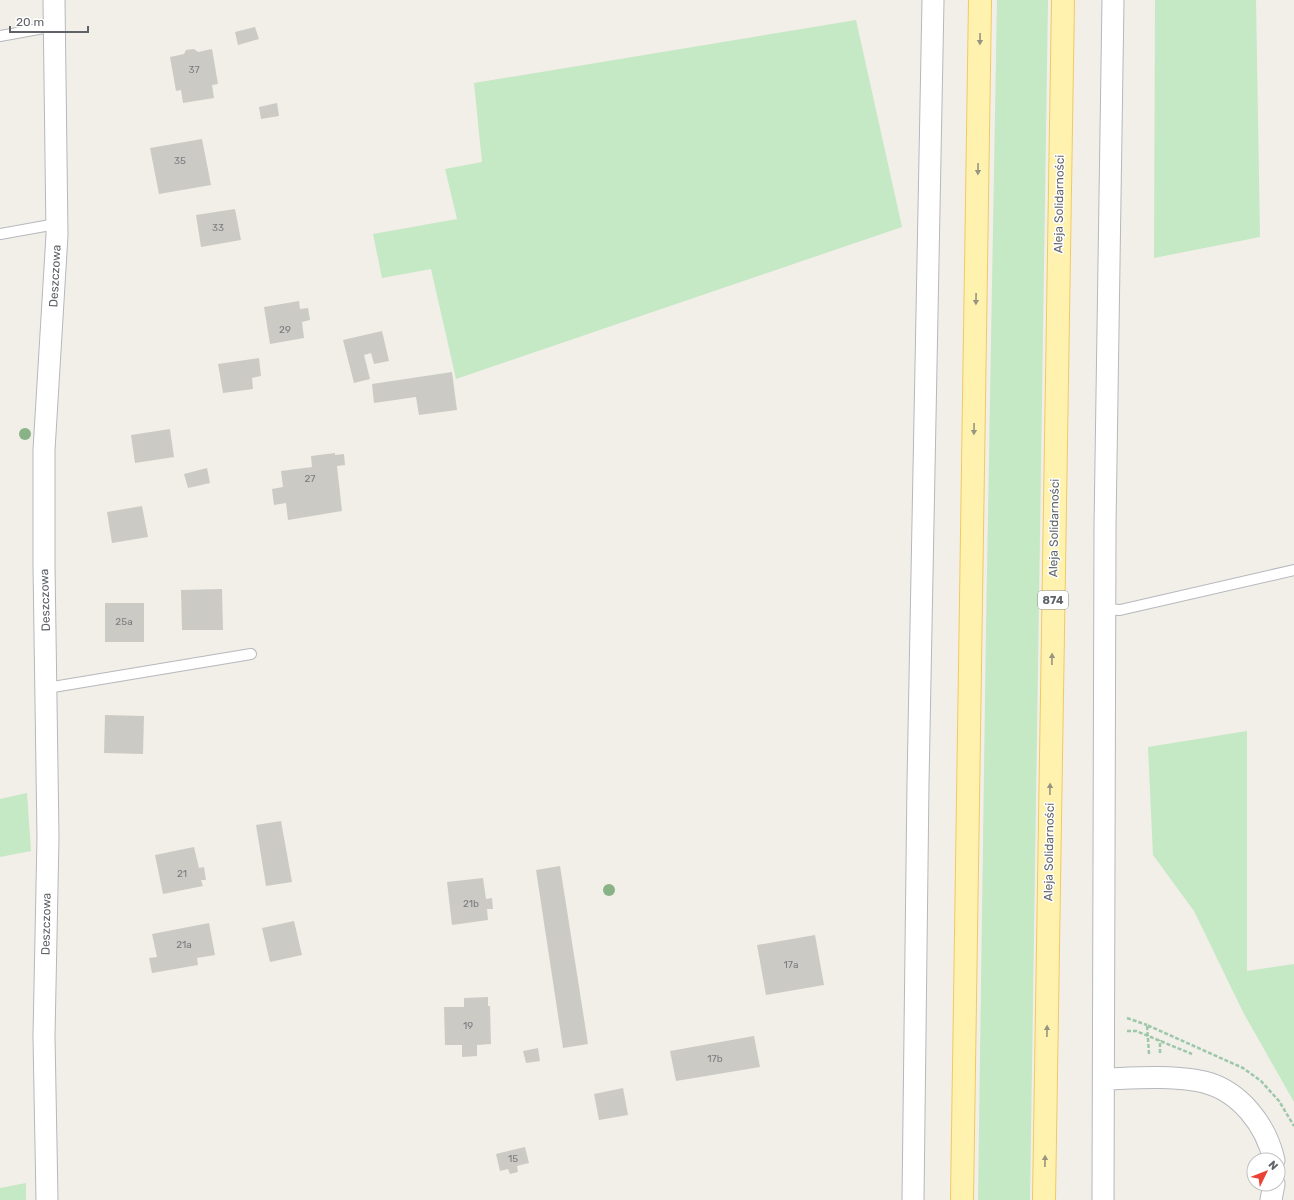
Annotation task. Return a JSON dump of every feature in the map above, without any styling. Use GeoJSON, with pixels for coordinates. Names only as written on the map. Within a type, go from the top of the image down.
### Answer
{"type":"FeatureCollection","features":[{"type":"Feature","properties":{"kind":"main road"},"geometry":{"type":"LineString","coordinates":[[962,1200],[980,0]]}},
{"type":"Feature","properties":{"kind":"main road","name":"Aleja Solidarności"},"geometry":{"type":"LineString","coordinates":[[1044,1200],[1062,0]]}},
{"type":"Feature","properties":{"kind":"street","name":"Deszczowa"},"geometry":{"type":"LineString","coordinates":[[47,1200],[44,1036],[48,837],[44,450],[56,224],[54,0]]}},
{"type":"Feature","properties":{"kind":"street"},"geometry":{"type":"LineString","coordinates":[[913,1200],[918,783],[933,0]]}},
{"type":"Feature","properties":{"kind":"street"},"geometry":{"type":"LineString","coordinates":[[1103,1200],[1105,609],[1113,0]]}},
{"type":"Feature","properties":{"kind":"street"},"geometry":{"type":"LineString","coordinates":[[1104,1079],[1160,1079],[1205,1082],[1236,1099],[1251,1113],[1262,1129],[1272,1152]]}},
{"type":"Feature","properties":{"kind":"lane"},"geometry":{"type":"LineString","coordinates":[[0,36],[55,26]]}},
{"type":"Feature","properties":{"kind":"lane"},"geometry":{"type":"LineString","coordinates":[[0,234],[56,224]]}},
{"type":"Feature","properties":{"kind":"lane"},"geometry":{"type":"LineString","coordinates":[[1105,609],[1120,610],[1294,570]]}},
{"type":"Feature","properties":{"kind":"lane"},"geometry":{"type":"LineString","coordinates":[[47,688],[251,654]]}},
{"type":"Feature","properties":{"kind":"path"},"geometry":{"type":"LineString","coordinates":[[1160,1040],[1160,1079]]}},
{"type":"Feature","properties":{"kind":"green space"},"geometry":{"type":"Polygon","coordinates":[[[997,0],[1048,0],[1030,1200],[978,1200],[997,0]]]}},
{"type":"Feature","properties":{"kind":"green space"},"geometry":{"type":"Polygon","coordinates":[[[1155,0],[1256,0],[1260,237],[1154,258],[1155,0]]]}},
{"type":"Feature","properties":{"kind":"green space"},"geometry":{"type":"Polygon","coordinates":[[[856,20],[902,227],[456,379],[431,269],[382,278],[373,234],[457,219],[445,169],[482,162],[474,83],[856,20]]]}},
{"type":"Feature","properties":{"kind":"green space"},"geometry":{"type":"Polygon","coordinates":[[[1247,731],[1247,971],[1294,964],[1294,1102],[1243,1012],[1194,911],[1153,855],[1148,747],[1247,731]]]}},
{"type":"Feature","properties":{"kind":"green space"},"geometry":{"type":"Polygon","coordinates":[[[27,793],[31,851],[0,857],[0,799],[27,793]]]}},
{"type":"Feature","properties":{"kind":"green space"},"geometry":{"type":"Polygon","coordinates":[[[26,1183],[26,1200],[0,1200],[0,1188],[26,1183]]]}},
{"type":"Feature","properties":{"kind":"building"},"geometry":{"type":"Polygon","coordinates":[[[255,27],[259,39],[238,45],[235,32],[255,27]]]}},
{"type":"Feature","properties":{"kind":"building"},"geometry":{"type":"Polygon","coordinates":[[[194,49],[198,52],[212,49],[218,84],[212,85],[214,98],[183,103],[181,90],[176,91],[170,57],[184,54],[186,50],[194,49]]]}},
{"type":"Feature","properties":{"kind":"building"},"geometry":{"type":"Polygon","coordinates":[[[277,103],[279,116],[261,119],[259,107],[277,103]]]}},
{"type":"Feature","properties":{"kind":"building"},"geometry":{"type":"Polygon","coordinates":[[[202,139],[211,185],[159,194],[150,148],[202,139]]]}},
{"type":"Feature","properties":{"kind":"building"},"geometry":{"type":"Polygon","coordinates":[[[235,209],[241,240],[201,247],[196,215],[235,209]]]}},
{"type":"Feature","properties":{"kind":"building"},"geometry":{"type":"Polygon","coordinates":[[[299,301],[300,309],[308,308],[310,320],[302,322],[304,338],[270,344],[264,307],[299,301]]]}},
{"type":"Feature","properties":{"kind":"building"},"geometry":{"type":"Polygon","coordinates":[[[382,331],[389,361],[374,364],[371,353],[364,355],[370,379],[354,383],[343,340],[382,331]]]}},
{"type":"Feature","properties":{"kind":"building"},"geometry":{"type":"Polygon","coordinates":[[[259,358],[261,376],[252,378],[253,389],[223,393],[218,364],[259,358]]]}},
{"type":"Feature","properties":{"kind":"building"},"geometry":{"type":"Polygon","coordinates":[[[452,372],[457,410],[419,415],[416,397],[374,403],[372,384],[452,372]]]}},
{"type":"Feature","properties":{"kind":"building"},"geometry":{"type":"Polygon","coordinates":[[[170,429],[174,457],[135,463],[131,435],[170,429]]]}},
{"type":"Feature","properties":{"kind":"building"},"geometry":{"type":"Polygon","coordinates":[[[335,453],[335,455],[344,454],[345,465],[337,466],[342,511],[288,520],[286,503],[274,505],[272,489],[283,487],[281,471],[312,467],[311,456],[335,453]]]}},
{"type":"Feature","properties":{"kind":"building"},"geometry":{"type":"Polygon","coordinates":[[[207,468],[210,483],[188,488],[184,474],[207,468]]]}},
{"type":"Feature","properties":{"kind":"building"},"geometry":{"type":"Polygon","coordinates":[[[142,506],[148,537],[112,543],[107,512],[142,506]]]}},
{"type":"Feature","properties":{"kind":"building"},"geometry":{"type":"Polygon","coordinates":[[[222,589],[223,630],[182,630],[181,590],[222,589]]]}},
{"type":"Feature","properties":{"kind":"building"},"geometry":{"type":"Polygon","coordinates":[[[105,603],[144,603],[144,642],[105,642],[105,603]]]}},
{"type":"Feature","properties":{"kind":"building"},"geometry":{"type":"Polygon","coordinates":[[[105,715],[144,716],[143,754],[104,753],[105,715]]]}},
{"type":"Feature","properties":{"kind":"building"},"geometry":{"type":"Polygon","coordinates":[[[281,821],[292,882],[266,886],[256,825],[281,821]]]}},
{"type":"Feature","properties":{"kind":"building"},"geometry":{"type":"Polygon","coordinates":[[[194,847],[199,868],[204,867],[206,880],[201,880],[203,886],[163,894],[155,855],[194,847]]]}},
{"type":"Feature","properties":{"kind":"building"},"geometry":{"type":"Polygon","coordinates":[[[560,866],[588,1044],[563,1048],[536,870],[560,866]]]}},
{"type":"Feature","properties":{"kind":"building"},"geometry":{"type":"Polygon","coordinates":[[[483,878],[486,899],[492,898],[493,909],[487,909],[488,920],[452,925],[447,882],[483,878]]]}},
{"type":"Feature","properties":{"kind":"building"},"geometry":{"type":"Polygon","coordinates":[[[294,921],[302,955],[270,962],[262,928],[294,921]]]}},
{"type":"Feature","properties":{"kind":"building"},"geometry":{"type":"Polygon","coordinates":[[[209,923],[215,955],[197,958],[198,965],[152,973],[149,958],[157,957],[152,934],[209,923]]]}},
{"type":"Feature","properties":{"kind":"building"},"geometry":{"type":"Polygon","coordinates":[[[815,935],[824,985],[766,995],[757,945],[815,935]]]}},
{"type":"Feature","properties":{"kind":"building"},"geometry":{"type":"Polygon","coordinates":[[[488,997],[488,1006],[490,1006],[491,1044],[477,1045],[477,1056],[462,1057],[462,1045],[445,1045],[444,1007],[464,1007],[464,998],[488,997]]]}},
{"type":"Feature","properties":{"kind":"building"},"geometry":{"type":"Polygon","coordinates":[[[754,1036],[760,1067],[676,1081],[670,1051],[754,1036]]]}},
{"type":"Feature","properties":{"kind":"building"},"geometry":{"type":"Polygon","coordinates":[[[538,1048],[540,1061],[526,1063],[523,1051],[538,1048]]]}},
{"type":"Feature","properties":{"kind":"building"},"geometry":{"type":"Polygon","coordinates":[[[623,1088],[628,1115],[599,1120],[594,1094],[623,1088]]]}},
{"type":"Feature","properties":{"kind":"building"},"geometry":{"type":"Polygon","coordinates":[[[525,1147],[529,1163],[517,1166],[518,1172],[510,1174],[508,1169],[500,1171],[496,1154],[525,1147]]]}}]}
